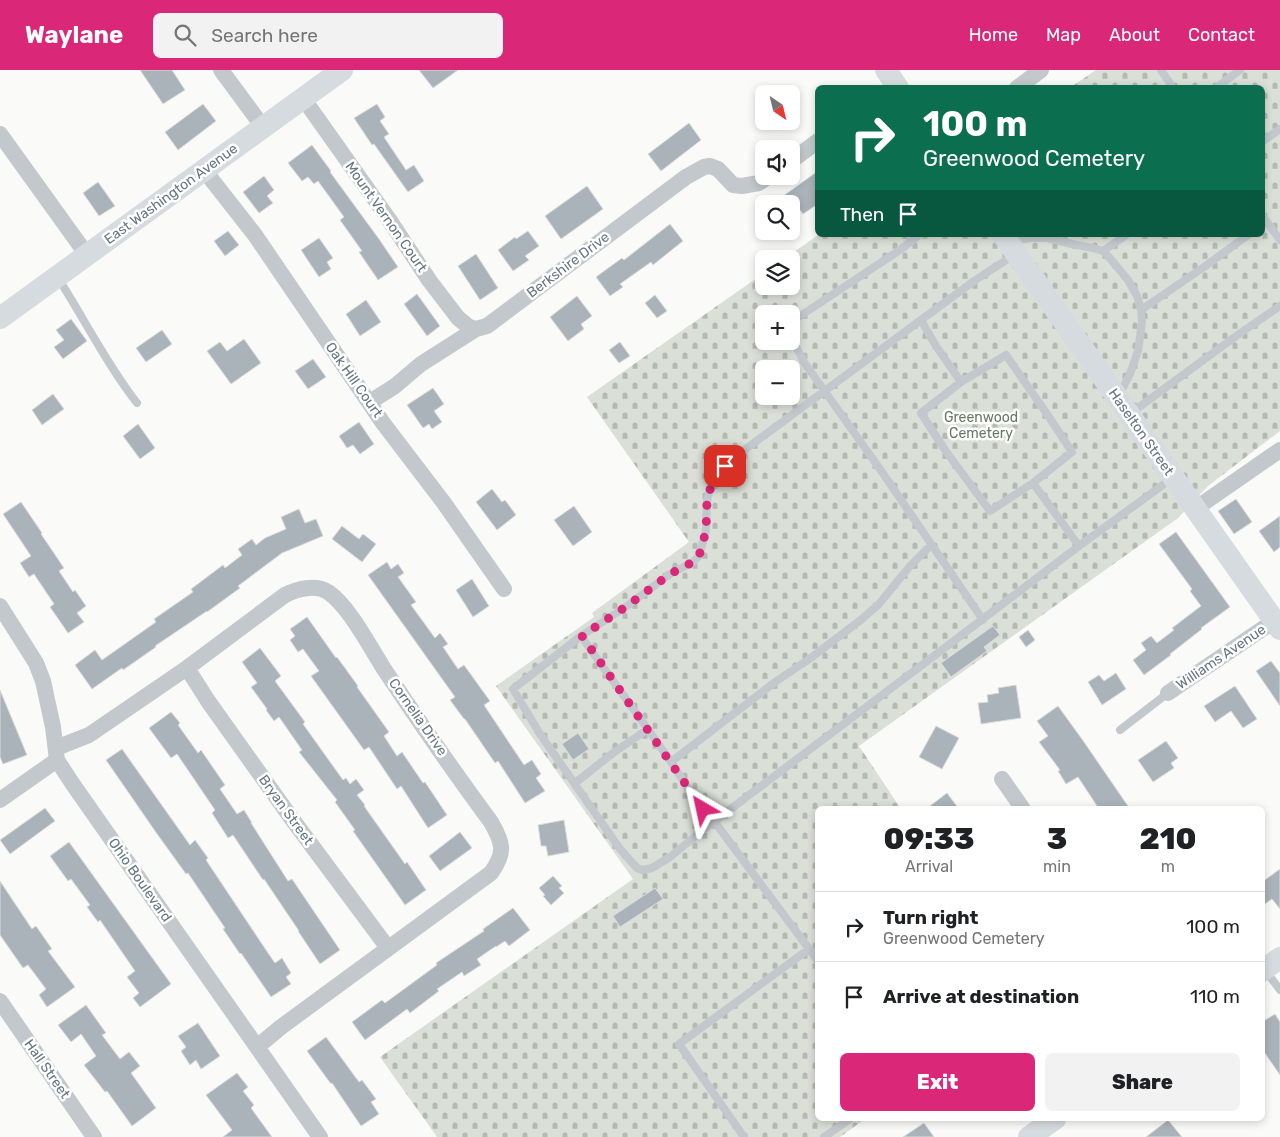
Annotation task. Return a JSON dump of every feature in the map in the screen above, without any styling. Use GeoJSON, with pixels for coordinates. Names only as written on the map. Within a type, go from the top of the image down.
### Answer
{"type":"FeatureCollection","features":[{"type":"Feature","properties":{"kind":"street"},"geometry":{"type":"LineString","coordinates":[[221,70],[263,128]]}},
{"type":"Feature","properties":{"kind":"street","name":"East Washington Avenue"},"geometry":{"type":"LineString","coordinates":[[0,318],[342,70]]}},
{"type":"Feature","properties":{"kind":"street"},"geometry":{"type":"LineString","coordinates":[[1021,85],[1041,70]]}},
{"type":"Feature","properties":{"kind":"street","name":"Mount Vernon Court"},"geometry":{"type":"LineString","coordinates":[[303,98],[388,218],[429,280],[458,318],[469,327],[476,329]]}},
{"type":"Feature","properties":{"kind":"street"},"geometry":{"type":"LineString","coordinates":[[0,134],[86,255]]}},
{"type":"Feature","properties":{"kind":"street"},"geometry":{"type":"LineString","coordinates":[[800,154],[815,143]]}},
{"type":"Feature","properties":{"kind":"street","name":"Berkshire Drive"},"geometry":{"type":"LineString","coordinates":[[370,402],[395,386],[420,364],[476,329],[487,326],[686,177],[704,167],[710,166],[718,169],[733,184],[742,186],[755,184]]}},
{"type":"Feature","properties":{"kind":"street","name":"Oak Hill Court"},"geometry":{"type":"LineString","coordinates":[[204,170],[255,235],[384,423],[444,503],[504,589]]}},
{"type":"Feature","properties":{"kind":"street","name":"Haselton Street"},"geometry":{"type":"LineString","coordinates":[[1008,243],[1277,625]]}},
{"type":"Feature","properties":{"kind":"street"},"geometry":{"type":"LineString","coordinates":[[1195,509],[1280,450]]}},
{"type":"Feature","properties":{"kind":"street","name":"Cornelia Drive"},"geometry":{"type":"LineString","coordinates":[[57,754],[89,735],[187,668],[294,590],[308,588],[328,592],[340,603],[360,629],[384,668],[491,822],[501,846],[501,856],[498,864],[490,873],[281,1027],[257,1047]]}},
{"type":"Feature","properties":{"kind":"street","name":"Ohio Boulevard"},"geometry":{"type":"LineString","coordinates":[[0,606],[36,663],[54,727],[57,754],[72,784],[319,1137]]}},
{"type":"Feature","properties":{"kind":"street","name":"Williams Avenue"},"geometry":{"type":"LineString","coordinates":[[1168,693],[1277,625]]}},
{"type":"Feature","properties":{"kind":"street","name":"Bryan Street"},"geometry":{"type":"LineString","coordinates":[[187,668],[292,820],[388,948]]}},
{"type":"Feature","properties":{"kind":"street"},"geometry":{"type":"LineString","coordinates":[[0,800],[57,754]]}},
{"type":"Feature","properties":{"kind":"street"},"geometry":{"type":"LineString","coordinates":[[1002,778],[1021,806]]}},
{"type":"Feature","properties":{"kind":"street","name":"Hall Street"},"geometry":{"type":"LineString","coordinates":[[0,1001],[94,1137]]}},
{"type":"Feature","properties":{"kind":"street"},"geometry":{"type":"LineString","coordinates":[[1029,1137],[1051,1121]]}},
{"type":"Feature","properties":{"kind":"lane"},"geometry":{"type":"LineString","coordinates":[[1160,70],[1171,85]]}},
{"type":"Feature","properties":{"kind":"lane"},"geometry":{"type":"LineString","coordinates":[[1220,85],[1240,70]]}},
{"type":"Feature","properties":{"kind":"lane"},"geometry":{"type":"LineString","coordinates":[[1265,140],[1280,129]]}},
{"type":"Feature","properties":{"kind":"lane"},"geometry":{"type":"LineString","coordinates":[[1265,221],[1280,240]]}},
{"type":"Feature","properties":{"kind":"lane"},"geometry":{"type":"LineString","coordinates":[[800,316],[917,237]]}},
{"type":"Feature","properties":{"kind":"lane"},"geometry":{"type":"LineString","coordinates":[[1103,251],[1123,237]]}},
{"type":"Feature","properties":{"kind":"lane"},"geometry":{"type":"LineString","coordinates":[[1141,310],[1204,268],[1245,237]]}},
{"type":"Feature","properties":{"kind":"lane"},"geometry":{"type":"LineString","coordinates":[[1123,407],[1130,374],[1138,351],[1142,322],[1137,296],[1128,280],[1103,251],[1046,238],[1031,238],[1008,243],[974,281],[824,390],[732,459],[718,473],[711,486],[707,501],[706,531],[699,556],[693,562],[670,574],[582,636],[513,689],[540,734],[620,849],[637,868],[642,870],[652,868],[670,857],[714,821],[1173,477]]}},
{"type":"Feature","properties":{"kind":"lane"},"geometry":{"type":"LineString","coordinates":[[57,277],[79,310],[100,350],[137,403]]}},
{"type":"Feature","properties":{"kind":"lane"},"geometry":{"type":"LineString","coordinates":[[1123,407],[1280,306]]}},
{"type":"Feature","properties":{"kind":"lane"},"geometry":{"type":"LineString","coordinates":[[921,320],[961,382]]}},
{"type":"Feature","properties":{"kind":"lane"},"geometry":{"type":"LineString","coordinates":[[798,350],[804,362],[882,472],[982,620]]}},
{"type":"Feature","properties":{"kind":"lane"},"geometry":{"type":"LineString","coordinates":[[1006,355],[1072,452],[1033,484],[990,511],[945,450],[921,412],[961,382],[1006,355]]}},
{"type":"Feature","properties":{"kind":"lane"},"geometry":{"type":"LineString","coordinates":[[1033,484],[1079,546]]}},
{"type":"Feature","properties":{"kind":"lane"},"geometry":{"type":"LineString","coordinates":[[671,762],[775,682],[808,660],[862,619],[879,604],[910,566],[931,545]]}},
{"type":"Feature","properties":{"kind":"lane"},"geometry":{"type":"LineString","coordinates":[[582,636],[703,809],[714,821],[815,957]]}},
{"type":"Feature","properties":{"kind":"lane"},"geometry":{"type":"LineString","coordinates":[[1120,730],[1168,693]]}},
{"type":"Feature","properties":{"kind":"lane"},"geometry":{"type":"LineString","coordinates":[[574,783],[648,729]]}},
{"type":"Feature","properties":{"kind":"lane"},"geometry":{"type":"LineString","coordinates":[[744,1137],[679,1044],[809,949]]}},
{"type":"Feature","properties":{"kind":"lane"},"geometry":{"type":"LineString","coordinates":[[1269,966],[1280,990]]}},
{"type":"Feature","properties":{"kind":"lane"},"geometry":{"type":"LineString","coordinates":[[824,1137],[847,1121]]}},
{"type":"Feature","properties":{"kind":"green space","name":"Greenwood Cemetery"},"geometry":{"type":"Polygon","coordinates":[[[1096,70],[1280,70],[1280,431],[1208,486],[1178,518],[859,746],[899,806],[815,806],[815,1121],[862,1121],[840,1137],[437,1137],[380,1057],[633,879],[496,686],[594,617],[592,613],[689,542],[587,397],[755,279],[755,295],[800,295],[800,250],[797,250],[815,237],[1265,237],[1265,85],[1074,85],[1096,70]]]}},
{"type":"Feature","properties":{"kind":"building"},"geometry":{"type":"Polygon","coordinates":[[[140,70],[172,70],[185,90],[163,104],[140,70]]]}},
{"type":"Feature","properties":{"kind":"building"},"geometry":{"type":"Polygon","coordinates":[[[419,70],[458,70],[433,88],[419,70]]]}},
{"type":"Feature","properties":{"kind":"building"},"geometry":{"type":"Polygon","coordinates":[[[203,104],[216,121],[178,150],[165,132],[203,104]]]}},
{"type":"Feature","properties":{"kind":"building"},"geometry":{"type":"Polygon","coordinates":[[[377,104],[385,117],[380,121],[389,134],[384,137],[406,170],[414,165],[424,181],[408,192],[354,118],[377,104]]]}},
{"type":"Feature","properties":{"kind":"building"},"geometry":{"type":"Polygon","coordinates":[[[689,123],[701,140],[661,171],[648,154],[689,123]]]}},
{"type":"Feature","properties":{"kind":"building"},"geometry":{"type":"Polygon","coordinates":[[[312,145],[398,267],[378,280],[359,252],[362,251],[340,220],[344,217],[318,181],[314,184],[308,177],[302,181],[288,163],[312,145]]]}},
{"type":"Feature","properties":{"kind":"building"},"geometry":{"type":"Polygon","coordinates":[[[815,173],[815,206],[803,214],[800,210],[800,195],[785,195],[815,173]]]}},
{"type":"Feature","properties":{"kind":"building"},"geometry":{"type":"Polygon","coordinates":[[[264,176],[274,190],[267,196],[273,203],[259,213],[243,192],[264,176]]]}},
{"type":"Feature","properties":{"kind":"building"},"geometry":{"type":"Polygon","coordinates":[[[98,182],[115,206],[99,216],[83,193],[98,182]]]}},
{"type":"Feature","properties":{"kind":"building"},"geometry":{"type":"Polygon","coordinates":[[[587,186],[603,209],[561,239],[545,216],[587,186]]]}},
{"type":"Feature","properties":{"kind":"building"},"geometry":{"type":"Polygon","coordinates":[[[670,224],[683,241],[653,265],[651,262],[620,284],[623,287],[610,296],[596,277],[622,258],[624,260],[670,224]]]}},
{"type":"Feature","properties":{"kind":"building"},"geometry":{"type":"Polygon","coordinates":[[[228,231],[239,245],[225,256],[214,241],[228,231]]]}},
{"type":"Feature","properties":{"kind":"building"},"geometry":{"type":"Polygon","coordinates":[[[528,231],[539,246],[525,256],[529,260],[513,271],[498,250],[515,237],[516,239],[528,231]]]}},
{"type":"Feature","properties":{"kind":"building"},"geometry":{"type":"Polygon","coordinates":[[[319,238],[333,258],[327,262],[331,269],[319,277],[301,250],[319,238]]]}},
{"type":"Feature","properties":{"kind":"building"},"geometry":{"type":"Polygon","coordinates":[[[476,254],[498,288],[480,300],[458,266],[476,254]]]}},
{"type":"Feature","properties":{"kind":"building"},"geometry":{"type":"Polygon","coordinates":[[[417,294],[440,326],[427,336],[404,304],[417,294]]]}},
{"type":"Feature","properties":{"kind":"building"},"geometry":{"type":"Polygon","coordinates":[[[655,295],[667,311],[657,318],[645,303],[655,295]]]}},
{"type":"Feature","properties":{"kind":"building"},"geometry":{"type":"Polygon","coordinates":[[[577,296],[592,316],[581,324],[584,329],[568,341],[550,317],[577,296]]]}},
{"type":"Feature","properties":{"kind":"building"},"geometry":{"type":"Polygon","coordinates":[[[366,300],[381,322],[360,336],[346,314],[366,300]]]}},
{"type":"Feature","properties":{"kind":"building"},"geometry":{"type":"Polygon","coordinates":[[[71,319],[87,341],[63,359],[54,347],[64,340],[56,330],[71,319]]]}},
{"type":"Feature","properties":{"kind":"building"},"geometry":{"type":"Polygon","coordinates":[[[162,330],[172,344],[146,362],[136,348],[162,330]]]}},
{"type":"Feature","properties":{"kind":"building"},"geometry":{"type":"Polygon","coordinates":[[[244,339],[261,363],[231,384],[207,351],[220,342],[227,351],[244,339]]]}},
{"type":"Feature","properties":{"kind":"building"},"geometry":{"type":"Polygon","coordinates":[[[620,342],[630,356],[619,363],[609,350],[620,342]]]}},
{"type":"Feature","properties":{"kind":"building"},"geometry":{"type":"Polygon","coordinates":[[[313,359],[326,377],[308,389],[295,371],[313,359]]]}},
{"type":"Feature","properties":{"kind":"building"},"geometry":{"type":"Polygon","coordinates":[[[433,388],[444,404],[434,411],[442,422],[432,429],[429,424],[423,428],[407,405],[433,388]]]}},
{"type":"Feature","properties":{"kind":"building"},"geometry":{"type":"Polygon","coordinates":[[[53,394],[64,409],[42,425],[32,410],[53,394]]]}},
{"type":"Feature","properties":{"kind":"building"},"geometry":{"type":"Polygon","coordinates":[[[359,422],[374,444],[360,454],[353,445],[347,448],[339,436],[359,422]]]}},
{"type":"Feature","properties":{"kind":"building"},"geometry":{"type":"Polygon","coordinates":[[[138,424],[155,448],[140,459],[123,436],[138,424]]]}},
{"type":"Feature","properties":{"kind":"building"},"geometry":{"type":"Polygon","coordinates":[[[492,489],[502,502],[505,500],[516,515],[497,530],[476,502],[492,489]]]}},
{"type":"Feature","properties":{"kind":"building"},"geometry":{"type":"Polygon","coordinates":[[[1236,499],[1252,522],[1234,534],[1218,511],[1236,499]]]}},
{"type":"Feature","properties":{"kind":"building"},"geometry":{"type":"Polygon","coordinates":[[[21,502],[64,568],[59,571],[73,592],[75,590],[86,606],[77,613],[84,622],[68,633],[50,607],[54,604],[34,574],[29,577],[20,563],[31,556],[3,514],[21,502]]]}},
{"type":"Feature","properties":{"kind":"building"},"geometry":{"type":"Polygon","coordinates":[[[574,506],[592,532],[573,546],[554,520],[574,506]]]}},
{"type":"Feature","properties":{"kind":"building"},"geometry":{"type":"Polygon","coordinates":[[[299,509],[305,523],[316,519],[323,536],[282,553],[238,586],[240,588],[207,612],[92,689],[75,665],[95,650],[102,660],[156,622],[154,619],[193,592],[191,589],[223,565],[225,568],[242,555],[238,549],[252,539],[256,545],[265,538],[286,529],[281,517],[299,509]]]}},
{"type":"Feature","properties":{"kind":"building"},"geometry":{"type":"Polygon","coordinates":[[[1280,516],[1280,547],[1274,552],[1259,531],[1280,516]]]}},
{"type":"Feature","properties":{"kind":"building"},"geometry":{"type":"Polygon","coordinates":[[[342,526],[359,539],[363,534],[376,544],[362,562],[332,539],[342,526]]]}},
{"type":"Feature","properties":{"kind":"building"},"geometry":{"type":"Polygon","coordinates":[[[1176,532],[1230,607],[1201,628],[1171,655],[1144,675],[1133,660],[1146,650],[1141,643],[1151,636],[1157,643],[1174,630],[1172,628],[1201,606],[1190,591],[1192,589],[1159,544],[1176,532]]]}},
{"type":"Feature","properties":{"kind":"building"},"geometry":{"type":"Polygon","coordinates":[[[387,562],[391,569],[398,564],[404,573],[398,577],[416,602],[411,605],[435,638],[440,633],[448,644],[443,647],[458,669],[464,665],[490,701],[484,705],[524,765],[532,760],[541,774],[536,778],[545,791],[525,803],[498,761],[495,763],[450,700],[455,697],[368,575],[387,562]]]}},
{"type":"Feature","properties":{"kind":"building"},"geometry":{"type":"Polygon","coordinates":[[[472,579],[489,606],[473,617],[456,590],[472,579]]]}},
{"type":"Feature","properties":{"kind":"building"},"geometry":{"type":"Polygon","coordinates":[[[307,617],[389,732],[384,736],[397,756],[402,752],[447,815],[428,828],[401,786],[397,789],[369,747],[364,750],[311,676],[319,671],[303,649],[298,652],[290,640],[295,636],[290,629],[307,617]]]}},
{"type":"Feature","properties":{"kind":"building"},"geometry":{"type":"Polygon","coordinates":[[[993,626],[1000,635],[984,647],[987,651],[951,677],[941,663],[993,626]]]}},
{"type":"Feature","properties":{"kind":"building"},"geometry":{"type":"Polygon","coordinates":[[[1028,630],[1035,640],[1026,647],[1019,637],[1028,630]]]}},
{"type":"Feature","properties":{"kind":"building"},"geometry":{"type":"Polygon","coordinates":[[[260,648],[281,676],[275,681],[305,722],[303,724],[343,780],[346,778],[350,784],[356,779],[364,790],[357,795],[405,864],[407,862],[426,890],[405,905],[353,831],[355,830],[335,802],[337,800],[299,752],[302,750],[279,717],[274,721],[251,687],[257,683],[242,662],[260,648]]]}},
{"type":"Feature","properties":{"kind":"building"},"geometry":{"type":"Polygon","coordinates":[[[1271,661],[1280,673],[1280,706],[1256,671],[1271,661]]]}},
{"type":"Feature","properties":{"kind":"building"},"geometry":{"type":"Polygon","coordinates":[[[1116,673],[1126,689],[1102,705],[1088,682],[1099,675],[1104,681],[1116,673]]]}},
{"type":"Feature","properties":{"kind":"building"},"geometry":{"type":"Polygon","coordinates":[[[1016,685],[1021,718],[981,724],[978,703],[988,702],[987,695],[999,693],[998,688],[1016,685]]]}},
{"type":"Feature","properties":{"kind":"building"},"geometry":{"type":"Polygon","coordinates":[[[1235,686],[1257,719],[1243,728],[1231,711],[1215,722],[1204,706],[1235,686]]]}},
{"type":"Feature","properties":{"kind":"building"},"geometry":{"type":"Polygon","coordinates":[[[0,690],[27,755],[3,764],[0,757],[0,690]]]}},
{"type":"Feature","properties":{"kind":"building"},"geometry":{"type":"Polygon","coordinates":[[[1058,706],[1128,806],[1097,806],[1078,777],[1066,784],[1058,771],[1060,770],[1039,742],[1048,736],[1037,721],[1058,706]]]}},
{"type":"Feature","properties":{"kind":"building"},"geometry":{"type":"Polygon","coordinates":[[[171,712],[198,753],[201,750],[225,785],[220,789],[237,814],[244,810],[288,881],[292,879],[340,950],[320,964],[233,835],[228,838],[212,813],[215,810],[177,754],[171,758],[149,728],[171,712]]]}},
{"type":"Feature","properties":{"kind":"building"},"geometry":{"type":"Polygon","coordinates":[[[936,726],[959,738],[942,769],[919,757],[936,726]]]}},
{"type":"Feature","properties":{"kind":"building"},"geometry":{"type":"Polygon","coordinates":[[[578,733],[589,749],[573,760],[562,744],[578,733]]]}},
{"type":"Feature","properties":{"kind":"building"},"geometry":{"type":"Polygon","coordinates":[[[1166,741],[1178,758],[1171,763],[1174,768],[1153,782],[1138,760],[1166,741]]]}},
{"type":"Feature","properties":{"kind":"building"},"geometry":{"type":"Polygon","coordinates":[[[122,749],[190,845],[195,840],[208,858],[206,860],[275,963],[282,958],[291,973],[286,977],[291,984],[271,997],[240,954],[188,873],[186,874],[106,760],[122,749]]]}},
{"type":"Feature","properties":{"kind":"building"},"geometry":{"type":"Polygon","coordinates":[[[947,793],[957,806],[930,806],[947,793]]]}},
{"type":"Feature","properties":{"kind":"building"},"geometry":{"type":"Polygon","coordinates":[[[45,808],[55,821],[10,854],[0,840],[45,808]]]}},
{"type":"Feature","properties":{"kind":"building"},"geometry":{"type":"Polygon","coordinates":[[[564,820],[569,852],[548,856],[546,846],[541,846],[538,825],[564,820]]]}},
{"type":"Feature","properties":{"kind":"building"},"geometry":{"type":"Polygon","coordinates":[[[460,832],[472,848],[440,871],[429,856],[460,832]]]}},
{"type":"Feature","properties":{"kind":"building"},"geometry":{"type":"Polygon","coordinates":[[[69,842],[171,984],[140,1007],[133,998],[139,993],[127,977],[135,971],[100,920],[98,922],[87,907],[90,905],[71,879],[68,881],[50,856],[69,842]]]}},
{"type":"Feature","properties":{"kind":"building"},"geometry":{"type":"Polygon","coordinates":[[[1280,869],[1280,909],[1272,899],[1265,904],[1265,880],[1280,869]]]}},
{"type":"Feature","properties":{"kind":"building"},"geometry":{"type":"Polygon","coordinates":[[[553,876],[562,886],[559,888],[564,893],[551,905],[539,888],[553,876]]]}},
{"type":"Feature","properties":{"kind":"building"},"geometry":{"type":"Polygon","coordinates":[[[0,881],[32,929],[36,926],[52,949],[48,951],[75,987],[47,1007],[39,995],[46,989],[28,965],[23,968],[0,935],[0,881]]]}},
{"type":"Feature","properties":{"kind":"building"},"geometry":{"type":"Polygon","coordinates":[[[655,888],[663,899],[620,927],[613,916],[655,888]]]}},
{"type":"Feature","properties":{"kind":"building"},"geometry":{"type":"Polygon","coordinates":[[[513,908],[530,930],[509,946],[505,941],[496,946],[477,959],[481,965],[464,976],[462,972],[437,989],[439,991],[410,1013],[407,1009],[365,1040],[352,1022],[382,1000],[385,1003],[437,965],[436,963],[484,931],[483,929],[513,908]]]}},
{"type":"Feature","properties":{"kind":"building"},"geometry":{"type":"Polygon","coordinates":[[[86,1005],[106,1033],[102,1035],[120,1059],[129,1052],[140,1066],[131,1073],[156,1108],[132,1126],[107,1091],[105,1092],[84,1065],[96,1056],[81,1034],[71,1042],[58,1025],[86,1005]]]}},
{"type":"Feature","properties":{"kind":"building"},"geometry":{"type":"Polygon","coordinates":[[[1275,1014],[1280,1022],[1280,1075],[1265,1053],[1265,1020],[1275,1014]]]}},
{"type":"Feature","properties":{"kind":"building"},"geometry":{"type":"Polygon","coordinates":[[[198,1023],[220,1056],[201,1069],[196,1060],[190,1065],[181,1051],[186,1047],[178,1036],[198,1023]]]}},
{"type":"Feature","properties":{"kind":"building"},"geometry":{"type":"Polygon","coordinates":[[[326,1037],[359,1082],[362,1080],[376,1099],[371,1102],[379,1114],[361,1126],[332,1083],[307,1051],[326,1037]]]}},
{"type":"Feature","properties":{"kind":"building"},"geometry":{"type":"Polygon","coordinates":[[[237,1073],[248,1087],[243,1091],[254,1105],[251,1108],[272,1137],[223,1137],[232,1130],[206,1095],[237,1073]]]}},
{"type":"Feature","properties":{"kind":"building"},"geometry":{"type":"Polygon","coordinates":[[[1169,1121],[1182,1137],[1146,1137],[1169,1121]]]}},
{"type":"Feature","properties":{"kind":"building"},"geometry":{"type":"Polygon","coordinates":[[[924,1123],[934,1137],[903,1137],[924,1123]]]}},
{"type":"Feature","properties":{"kind":"route"},"geometry":{"type":"LineString","coordinates":[[703,809],[582,636],[670,574],[693,562],[699,556],[706,531],[707,501],[711,486],[718,473],[725,466]]}}]}
